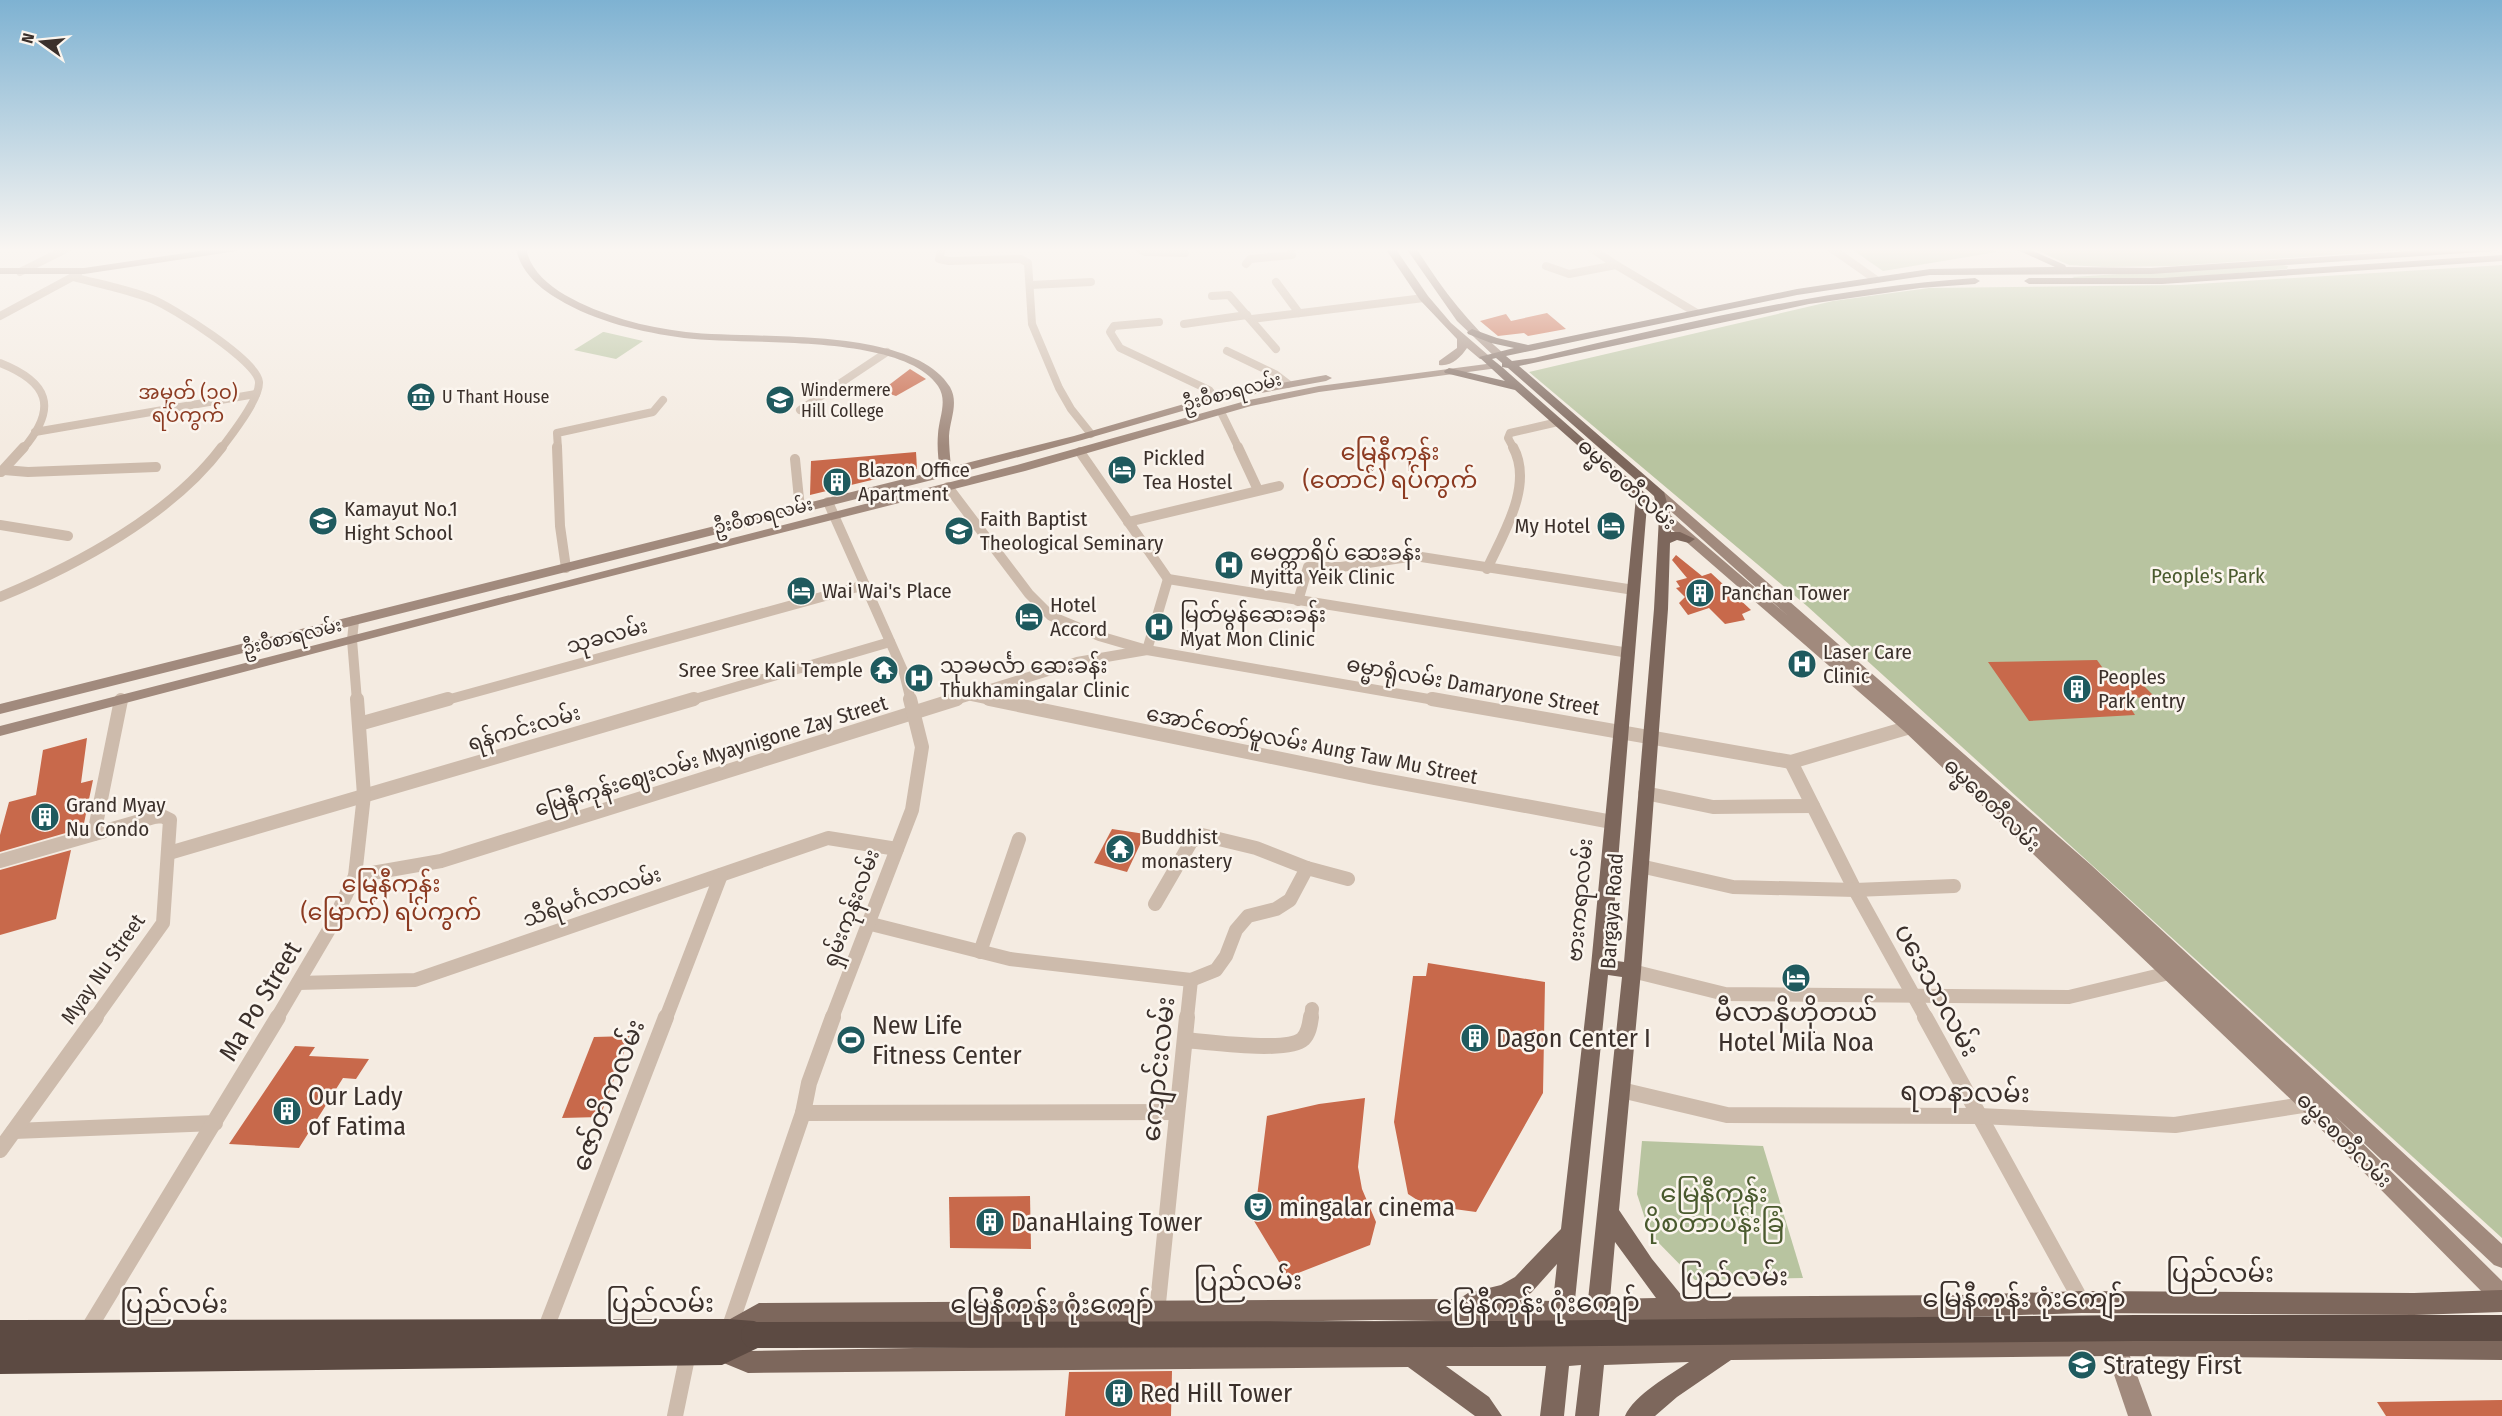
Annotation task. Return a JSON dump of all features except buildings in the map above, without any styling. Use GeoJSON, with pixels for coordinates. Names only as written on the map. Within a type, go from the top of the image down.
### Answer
{"type":"FeatureCollection","features":[{"type":"Feature","properties":{"kind":"highway","name":"မြေနီကုန်း ဂုံးကျော်"},"geometry":{"type":"LineString","coordinates":[[725,1342],[754,1335],[1496,1334],[2135,1328],[2502,1328]]}},
{"type":"Feature","properties":{"kind":"highway","name":"ပြည်လမ်း"},"geometry":{"type":"LineString","coordinates":[[0,1334],[544,1333],[725,1342]]}},
{"type":"Feature","properties":{"kind":"highway","name":"ပြည်လမ်း"},"geometry":{"type":"LineString","coordinates":[[0,1360],[688,1353],[725,1342]]}},
{"type":"Feature","properties":{"kind":"main road"},"geometry":{"type":"LineString","coordinates":[[599,314],[612,320],[652,330],[703,337],[819,342],[887,352],[930,369],[947,392],[949,406],[945,422],[943,453],[946,472]]}},
{"type":"Feature","properties":{"kind":"main road"},"geometry":{"type":"LineString","coordinates":[[1438,314],[1447,325],[1466,334],[1495,341],[1539,347]]}},
{"type":"Feature","properties":{"kind":"main road"},"geometry":{"type":"LineString","coordinates":[[1456,314],[1466,334],[1497,361]]}},
{"type":"Feature","properties":{"kind":"main road","name":"ဦးဝီစာရလမ်း"},"geometry":{"type":"LineString","coordinates":[[0,709],[932,476],[1084,436],[1215,398],[1288,384],[1497,361],[1539,347],[1686,314]]}},
{"type":"Feature","properties":{"kind":"main road","name":"ဦးဝီစာရလမ်း"},"geometry":{"type":"LineString","coordinates":[[1497,361],[1510,364],[1534,361],[1749,314]]}},
{"type":"Feature","properties":{"kind":"main road"},"geometry":{"type":"LineString","coordinates":[[1466,334],[1462,350],[1446,367],[1484,378],[1526,386],[1526,370],[1534,361]]}},
{"type":"Feature","properties":{"kind":"main road","name":"ဓမ္မစေတီလမ်း"},"geometry":{"type":"LineString","coordinates":[[1466,334],[1484,357],[1497,361],[2085,870],[2212,991],[2502,1258]]}},
{"type":"Feature","properties":{"kind":"main road","name":"ဦးဝီစာရလမ်း"},"geometry":{"type":"LineString","coordinates":[[0,731],[532,592],[996,475],[1221,412],[1319,389],[1446,367],[1484,357]]}},
{"type":"Feature","properties":{"kind":"main road","name":"ဓမ္မစေတီလမ်း"},"geometry":{"type":"LineString","coordinates":[[1510,364],[1558,422],[1651,495]]}},
{"type":"Feature","properties":{"kind":"main road"},"geometry":{"type":"LineString","coordinates":[[1084,436],[1084,451]]}},
{"type":"Feature","properties":{"kind":"main road"},"geometry":{"type":"LineString","coordinates":[[989,461],[996,475]]}},
{"type":"Feature","properties":{"kind":"main road"},"geometry":{"type":"LineString","coordinates":[[932,476],[943,488]]}},
{"type":"Feature","properties":{"kind":"main road"},"geometry":{"type":"LineString","coordinates":[[1650,736],[1665,541],[1665,517],[1651,495]]}},
{"type":"Feature","properties":{"kind":"main road","name":"ဗားကရာလမ်း"},"geometry":{"type":"LineString","coordinates":[[1552,1416],[1569,1236],[1600,966],[1636,567],[1651,495]]}},
{"type":"Feature","properties":{"kind":"main road","name":"ဓမ္မစေတီလမ်း"},"geometry":{"type":"LineString","coordinates":[[1665,517],[1689,540],[1915,725],[2169,973],[2309,1104],[2502,1296]]}},
{"type":"Feature","properties":{"kind":"main road"},"geometry":{"type":"LineString","coordinates":[[1665,541],[1675,535],[1689,540]]}},
{"type":"Feature","properties":{"kind":"main road"},"geometry":{"type":"LineString","coordinates":[[678,540],[682,555]]}},
{"type":"Feature","properties":{"kind":"main road"},"geometry":{"type":"LineString","coordinates":[[1636,567],[1652,565],[1663,570]]}},
{"type":"Feature","properties":{"kind":"main road"},"geometry":{"type":"LineString","coordinates":[[529,577],[532,592]]}},
{"type":"Feature","properties":{"kind":"main road"},"geometry":{"type":"LineString","coordinates":[[149,693],[151,671]]}},
{"type":"Feature","properties":{"kind":"main road","name":"Bargaya Road"},"geometry":{"type":"LineString","coordinates":[[1621,1090],[1650,736]]}},
{"type":"Feature","properties":{"kind":"main road"},"geometry":{"type":"LineString","coordinates":[[1600,966],[1632,971]]}},
{"type":"Feature","properties":{"kind":"main road"},"geometry":{"type":"LineString","coordinates":[[1587,1416],[1621,1090]]}},
{"type":"Feature","properties":{"kind":"main road"},"geometry":{"type":"LineString","coordinates":[[1608,1212],[1644,1266],[1678,1308]]}},
{"type":"Feature","properties":{"kind":"main road"},"geometry":{"type":"LineString","coordinates":[[1451,1309],[1504,1296],[1523,1285],[1569,1236]]}},
{"type":"Feature","properties":{"kind":"main road","name":"ပြည်လမ်း"},"geometry":{"type":"LineString","coordinates":[[2502,1301],[2414,1304],[2082,1302],[1562,1312],[1451,1309],[1156,1313],[759,1314],[725,1342],[748,1362],[1594,1354],[1728,1349],[2115,1346],[2502,1349]]}},
{"type":"Feature","properties":{"kind":"main road"},"geometry":{"type":"LineString","coordinates":[[2115,1346],[2140,1416]]}},
{"type":"Feature","properties":{"kind":"main road"},"geometry":{"type":"LineString","coordinates":[[1637,1416],[1669,1389],[1728,1349]]}},
{"type":"Feature","properties":{"kind":"main road"},"geometry":{"type":"LineString","coordinates":[[1411,1355],[1480,1405],[1490,1416]]}},
{"type":"Feature","properties":{"kind":"street"},"geometry":{"type":"LineString","coordinates":[[0,597],[78,559],[156,509],[193,480],[236,428],[256,394],[258,378],[250,365],[180,314]]}},
{"type":"Feature","properties":{"kind":"street"},"geometry":{"type":"LineString","coordinates":[[1032,314],[1032,324],[1059,387],[1084,436]]}},
{"type":"Feature","properties":{"kind":"street"},"geometry":{"type":"LineString","coordinates":[[1246,314],[1276,349]]}},
{"type":"Feature","properties":{"kind":"street"},"geometry":{"type":"LineString","coordinates":[[1184,324],[1286,314]]}},
{"type":"Feature","properties":{"kind":"street"},"geometry":{"type":"LineString","coordinates":[[1159,322],[1114,326],[1110,332],[1119,348],[1209,390],[1215,398]]}},
{"type":"Feature","properties":{"kind":"street"},"geometry":{"type":"LineString","coordinates":[[1227,351],[1275,374],[1288,384]]}},
{"type":"Feature","properties":{"kind":"street"},"geometry":{"type":"LineString","coordinates":[[800,410],[887,352]]}},
{"type":"Feature","properties":{"kind":"street"},"geometry":{"type":"LineString","coordinates":[[0,363],[18,368],[44,394],[46,406],[35,432],[2,471]]}},
{"type":"Feature","properties":{"kind":"street"},"geometry":{"type":"LineString","coordinates":[[35,432],[256,394]]}},
{"type":"Feature","properties":{"kind":"street"},"geometry":{"type":"LineString","coordinates":[[566,568],[560,526],[557,433],[653,412],[663,400]]}},
{"type":"Feature","properties":{"kind":"street"},"geometry":{"type":"LineString","coordinates":[[1221,412],[1258,490]]}},
{"type":"Feature","properties":{"kind":"street"},"geometry":{"type":"LineString","coordinates":[[1487,569],[1504,532],[1517,495],[1521,469],[1508,438],[1510,434],[1558,422]]}},
{"type":"Feature","properties":{"kind":"street"},"geometry":{"type":"LineString","coordinates":[[1084,451],[1128,522],[1168,579],[1629,653]]}},
{"type":"Feature","properties":{"kind":"street"},"geometry":{"type":"LineString","coordinates":[[795,459],[800,509]]}},
{"type":"Feature","properties":{"kind":"street"},"geometry":{"type":"LineString","coordinates":[[2,471],[28,472],[156,466]]}},
{"type":"Feature","properties":{"kind":"street"},"geometry":{"type":"LineString","coordinates":[[1128,522],[1279,486]]}},
{"type":"Feature","properties":{"kind":"street","name":"ဓမ္မာရုံလမ်း Damaryone Street"},"geometry":{"type":"LineString","coordinates":[[943,488],[1029,594],[1051,616],[1099,636],[1147,650],[1791,762],[1915,725]]}},
{"type":"Feature","properties":{"kind":"street","name":"ရှမ်းကုန်းလမ်း"},"geometry":{"type":"LineString","coordinates":[[725,1342],[803,1113],[812,1074],[867,923],[912,810],[922,747],[904,673],[828,502]]}},
{"type":"Feature","properties":{"kind":"street"},"geometry":{"type":"LineString","coordinates":[[0,525],[68,536]]}},
{"type":"Feature","properties":{"kind":"street"},"geometry":{"type":"LineString","coordinates":[[1299,601],[1308,567],[1341,567],[1415,556],[1634,591]]}},
{"type":"Feature","properties":{"kind":"street"},"geometry":{"type":"LineString","coordinates":[[1147,650],[1168,579]]}},
{"type":"Feature","properties":{"kind":"street","name":"သုခလမ်း"},"geometry":{"type":"LineString","coordinates":[[359,724],[865,585]]}},
{"type":"Feature","properties":{"kind":"street","name":"Ma Po Street"},"geometry":{"type":"LineString","coordinates":[[85,1334],[298,983],[330,928],[355,876],[364,795],[352,640],[354,621]]}},
{"type":"Feature","properties":{"kind":"street","name":"ရန်ကင်းလမ်း"},"geometry":{"type":"LineString","coordinates":[[169,853],[890,642]]}},
{"type":"Feature","properties":{"kind":"street","name":"မြေနီကုန်းဈေးလမ်း Myaynigone Zay Street"},"geometry":{"type":"LineString","coordinates":[[355,876],[441,861],[1077,662],[1147,650]]}},
{"type":"Feature","properties":{"kind":"street","name":"အောင်တော်မူလမ်း Aung Taw Mu Street"},"geometry":{"type":"LineString","coordinates":[[969,695],[1363,776],[1612,822]]}},
{"type":"Feature","properties":{"kind":"street"},"geometry":{"type":"LineString","coordinates":[[94,834],[121,700]]}},
{"type":"Feature","properties":{"kind":"street","name":"ပဒေသာလမ်း"},"geometry":{"type":"LineString","coordinates":[[1791,762],[1855,890],[2082,1302]]}},
{"type":"Feature","properties":{"kind":"street"},"geometry":{"type":"LineString","coordinates":[[1645,793],[1713,807],[1813,806]]}},
{"type":"Feature","properties":{"kind":"street","name":"Myay Nu Street"},"geometry":{"type":"LineString","coordinates":[[0,861],[154,817],[166,817],[170,820],[163,923],[0,1150]]}},
{"type":"Feature","properties":{"kind":"street"},"geometry":{"type":"LineString","coordinates":[[1155,904],[1191,842],[1202,835],[1256,848],[1307,868],[1348,879]]}},
{"type":"Feature","properties":{"kind":"street","name":"သီရိမင်္ဂလာလမ်း"},"geometry":{"type":"LineString","coordinates":[[298,983],[415,980],[828,838],[897,849]]}},
{"type":"Feature","properties":{"kind":"street"},"geometry":{"type":"LineString","coordinates":[[980,952],[1019,839]]}},
{"type":"Feature","properties":{"kind":"street"},"geometry":{"type":"LineString","coordinates":[[1640,866],[1732,887],[1855,890],[1954,886]]}},
{"type":"Feature","properties":{"kind":"street"},"geometry":{"type":"LineString","coordinates":[[1191,980],[1216,970],[1226,956],[1236,930],[1248,916],[1276,909],[1290,900],[1307,868]]}},
{"type":"Feature","properties":{"kind":"street","name":"ဇော်တိကလမ်း"},"geometry":{"type":"LineString","coordinates":[[544,1333],[721,875]]}},
{"type":"Feature","properties":{"kind":"street","name":"ကျောင်းလမ်း"},"geometry":{"type":"LineString","coordinates":[[867,923],[1010,959],[1191,980],[1156,1313]]}},
{"type":"Feature","properties":{"kind":"street"},"geometry":{"type":"LineString","coordinates":[[1632,971],[1725,994],[2069,997],[2169,973]]}},
{"type":"Feature","properties":{"kind":"street"},"geometry":{"type":"LineString","coordinates":[[1185,1040],[1284,1047],[1301,1041],[1309,1029],[1312,1009]]}},
{"type":"Feature","properties":{"kind":"street","name":"ရတနာလမ်း"},"geometry":{"type":"LineString","coordinates":[[1621,1090],[1727,1115],[1979,1116],[2175,1125],[2309,1104]]}},
{"type":"Feature","properties":{"kind":"street"},"geometry":{"type":"LineString","coordinates":[[803,1113],[1177,1112]]}},
{"type":"Feature","properties":{"kind":"street"},"geometry":{"type":"LineString","coordinates":[[14,1131],[215,1123]]}},
{"type":"Feature","properties":{"kind":"street"},"geometry":{"type":"LineString","coordinates":[[675,1416],[688,1353]]}},
{"type":"Feature","properties":{"kind":"green space","name":"People's Park"},"geometry":{"type":"Polygon","coordinates":[[[1777,314],[2502,314],[2502,1238],[1807,606],[1529,372],[1777,314]]]}},
{"type":"Feature","properties":{"kind":"green space"},"geometry":{"type":"Polygon","coordinates":[[[603,332],[643,341],[616,359],[574,350],[603,332]]]}},
{"type":"Feature","properties":{"kind":"green space","name":"မြေနီကုန်း ပိုစတာပန်းခြံ"},"geometry":{"type":"Polygon","coordinates":[[[1642,1141],[1763,1146],[1803,1278],[1695,1280],[1650,1234],[1637,1194],[1642,1141]]]}},
{"type":"Feature","properties":{"kind":"place","name":"U Thant House"},"geometry":{"type":"Point","coordinates":[421,397]}},
{"type":"Feature","properties":{"kind":"place","name":"Windermere Hill College"},"geometry":{"type":"Point","coordinates":[780,400]}},
{"type":"Feature","properties":{"kind":"place","name":"Pickled Tea Hostel"},"geometry":{"type":"Point","coordinates":[1122,470]}},
{"type":"Feature","properties":{"kind":"place","name":"Blazon Office Apartment"},"geometry":{"type":"Point","coordinates":[837,482]}},
{"type":"Feature","properties":{"kind":"place","name":"Kamayut No.1 Hight School"},"geometry":{"type":"Point","coordinates":[323,521]}},
{"type":"Feature","properties":{"kind":"place","name":"My Hotel"},"geometry":{"type":"Point","coordinates":[1611,526]}},
{"type":"Feature","properties":{"kind":"place","name":"Faith Baptist Theological Seminary"},"geometry":{"type":"Point","coordinates":[959,531]}},
{"type":"Feature","properties":{"kind":"place","name":"မေတ္တာရိပ် ဆေးခန်း Myitta Yeik Clinic"},"geometry":{"type":"Point","coordinates":[1229,565]}},
{"type":"Feature","properties":{"kind":"place","name":"Wai Wai's Place"},"geometry":{"type":"Point","coordinates":[801,591]}},
{"type":"Feature","properties":{"kind":"place","name":"Panchan Tower"},"geometry":{"type":"Point","coordinates":[1700,593]}},
{"type":"Feature","properties":{"kind":"place","name":"Hotel Accord"},"geometry":{"type":"Point","coordinates":[1029,617]}},
{"type":"Feature","properties":{"kind":"place","name":"မြတ်မွန်ဆေးခန်း Myat Mon Clinic"},"geometry":{"type":"Point","coordinates":[1159,627]}},
{"type":"Feature","properties":{"kind":"place","name":"Laser Care Clinic"},"geometry":{"type":"Point","coordinates":[1802,664]}},
{"type":"Feature","properties":{"kind":"place","name":"Sree Sree Kali Temple"},"geometry":{"type":"Point","coordinates":[884,670]}},
{"type":"Feature","properties":{"kind":"place","name":"သုခမင်္လာ ဆေးခန်း Thukhamingalar Clinic"},"geometry":{"type":"Point","coordinates":[919,678]}},
{"type":"Feature","properties":{"kind":"place","name":"Peoples Park entry"},"geometry":{"type":"Point","coordinates":[2077,689]}},
{"type":"Feature","properties":{"kind":"place","name":"Grand Myay Nu Condo"},"geometry":{"type":"Point","coordinates":[45,817]}},
{"type":"Feature","properties":{"kind":"place","name":"Buddhist monastery"},"geometry":{"type":"Point","coordinates":[1120,849]}},
{"type":"Feature","properties":{"kind":"place","name":"မီလာနိုဟိုတယ် Hotel Mila Noa"},"geometry":{"type":"Point","coordinates":[1796,978]}},
{"type":"Feature","properties":{"kind":"place","name":"Dagon Center I"},"geometry":{"type":"Point","coordinates":[1475,1038]}},
{"type":"Feature","properties":{"kind":"place","name":"New Life Fitness Center"},"geometry":{"type":"Point","coordinates":[851,1040]}},
{"type":"Feature","properties":{"kind":"place","name":"Our Lady of Fatima"},"geometry":{"type":"Point","coordinates":[287,1111]}},
{"type":"Feature","properties":{"kind":"place","name":"mingalar cinema"},"geometry":{"type":"Point","coordinates":[1258,1207]}},
{"type":"Feature","properties":{"kind":"place","name":"DanaHlaing Tower"},"geometry":{"type":"Point","coordinates":[990,1222]}},
{"type":"Feature","properties":{"kind":"place","name":"Strategy First"},"geometry":{"type":"Point","coordinates":[2082,1365]}},
{"type":"Feature","properties":{"kind":"place","name":"Red Hill Tower"},"geometry":{"type":"Point","coordinates":[1119,1393]}},
{"type":"Feature","properties":{"kind":"district","name":"အမှတ် (၁၀) ရပ်ကွက်"},"geometry":{"type":"Point","coordinates":[188,404]}},
{"type":"Feature","properties":{"kind":"district","name":"မြေနီကုန်း (တောင်) ရပ်ကွက်"},"geometry":{"type":"Point","coordinates":[1390,466]}},
{"type":"Feature","properties":{"kind":"district","name":"မြေနီကုန်း (မြောက်) ရပ်ကွက်"},"geometry":{"type":"Point","coordinates":[391,898]}}]}
